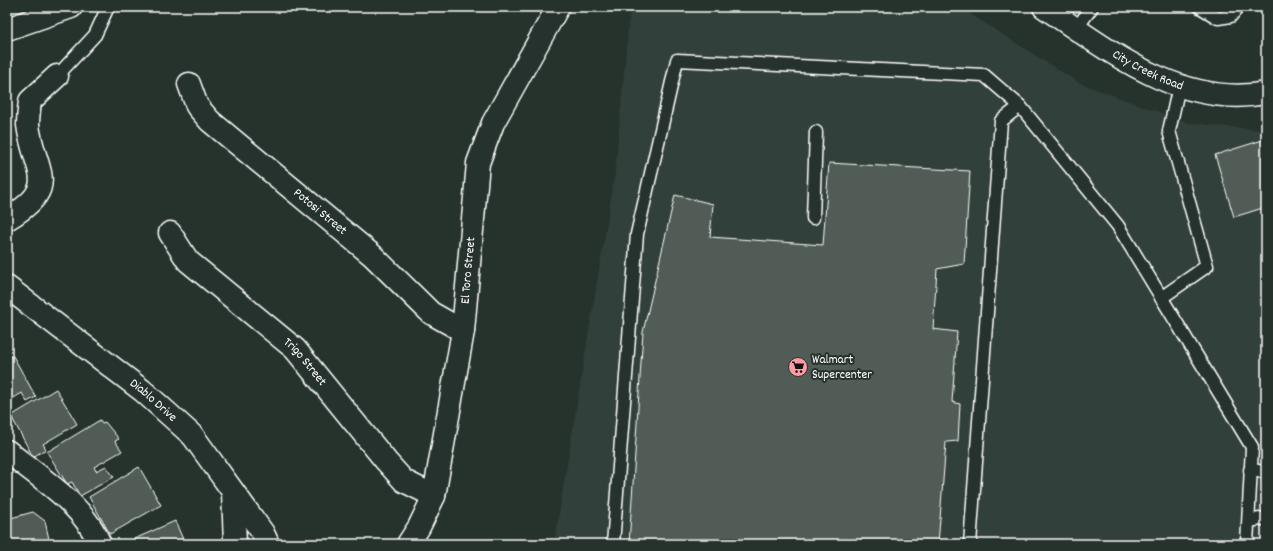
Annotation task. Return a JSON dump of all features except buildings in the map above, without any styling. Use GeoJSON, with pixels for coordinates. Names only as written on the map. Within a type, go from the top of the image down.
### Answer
{"type":"FeatureCollection","features":[{"type":"Feature","properties":{"kind":"street"},"geometry":{"type":"LineString","coordinates":[[7,29],[72,7]]}},
{"type":"Feature","properties":{"kind":"street","name":"El Toro Street"},"geometry":{"type":"LineString","coordinates":[[408,544],[419,527],[434,496],[463,331],[478,163],[493,123],[558,7]]}},
{"type":"Feature","properties":{"kind":"street","name":"City Creek Road"},"geometry":{"type":"LineString","coordinates":[[1044,7],[1133,66],[1179,86],[1214,94],[1254,95],[1266,93]]}},
{"type":"Feature","properties":{"kind":"street"},"geometry":{"type":"LineString","coordinates":[[7,219],[38,196],[41,176],[28,125],[30,101],[57,76]]}},
{"type":"Feature","properties":{"kind":"street","name":"Potosi Street"},"geometry":{"type":"LineString","coordinates":[[189,84],[197,106],[210,121],[372,255],[431,313],[463,331]]}},
{"type":"Feature","properties":{"kind":"street","name":"Trigo Street"},"geometry":{"type":"LineString","coordinates":[[170,233],[188,261],[295,349],[404,481],[434,496]]}},
{"type":"Feature","properties":{"kind":"street","name":"Diablo Drive"},"geometry":{"type":"LineString","coordinates":[[7,287],[143,391],[193,436],[263,533],[268,544]]}},
{"type":"Feature","properties":{"kind":"street"},"geometry":{"type":"LineString","coordinates":[[7,451],[75,505],[94,530],[100,544]]}},
{"type":"Feature","properties":{"kind":"street"},"geometry":{"type":"LineString","coordinates":[[233,492],[234,544]]}},
{"type":"Feature","properties":{"kind":"lane"},"geometry":{"type":"LineString","coordinates":[[57,76],[94,35],[108,7]]}},
{"type":"Feature","properties":{"kind":"lane"},"geometry":{"type":"LineString","coordinates":[[1076,29],[1092,7]]}},
{"type":"Feature","properties":{"kind":"lane"},"geometry":{"type":"LineString","coordinates":[[1200,7],[1218,18],[1232,16],[1238,7]]}},
{"type":"Feature","properties":{"kind":"lane"},"geometry":{"type":"LineString","coordinates":[[614,544],[637,234],[677,60],[984,75],[1020,106],[1118,226],[1252,447],[1247,544]]}},
{"type":"Feature","properties":{"kind":"lane"},"geometry":{"type":"LineString","coordinates":[[1161,298],[1207,266],[1169,131],[1179,86]]}},
{"type":"Feature","properties":{"kind":"lane"},"geometry":{"type":"LineString","coordinates":[[970,544],[1001,121],[1020,106]]}},
{"type":"Feature","properties":{"kind":"lane"},"geometry":{"type":"LineString","coordinates":[[813,218],[816,132]]}},
{"type":"Feature","properties":{"kind":"lane"},"geometry":{"type":"LineString","coordinates":[[1250,470],[1266,472]]}},
{"type":"Feature","properties":{"kind":"lane"},"geometry":{"type":"LineString","coordinates":[[1249,521],[1266,518]]}},
{"type":"Feature","properties":{"kind":"shaded area"},"geometry":{"type":"Polygon","coordinates":[[[630,7],[959,7],[1079,83],[1189,123],[1260,130],[1266,129],[1266,544],[554,544],[615,173],[630,7]]]}},
{"type":"Feature","properties":{"kind":"place","name":"Walmart Supercenter"},"geometry":{"type":"Point","coordinates":[798,367]}}]}
